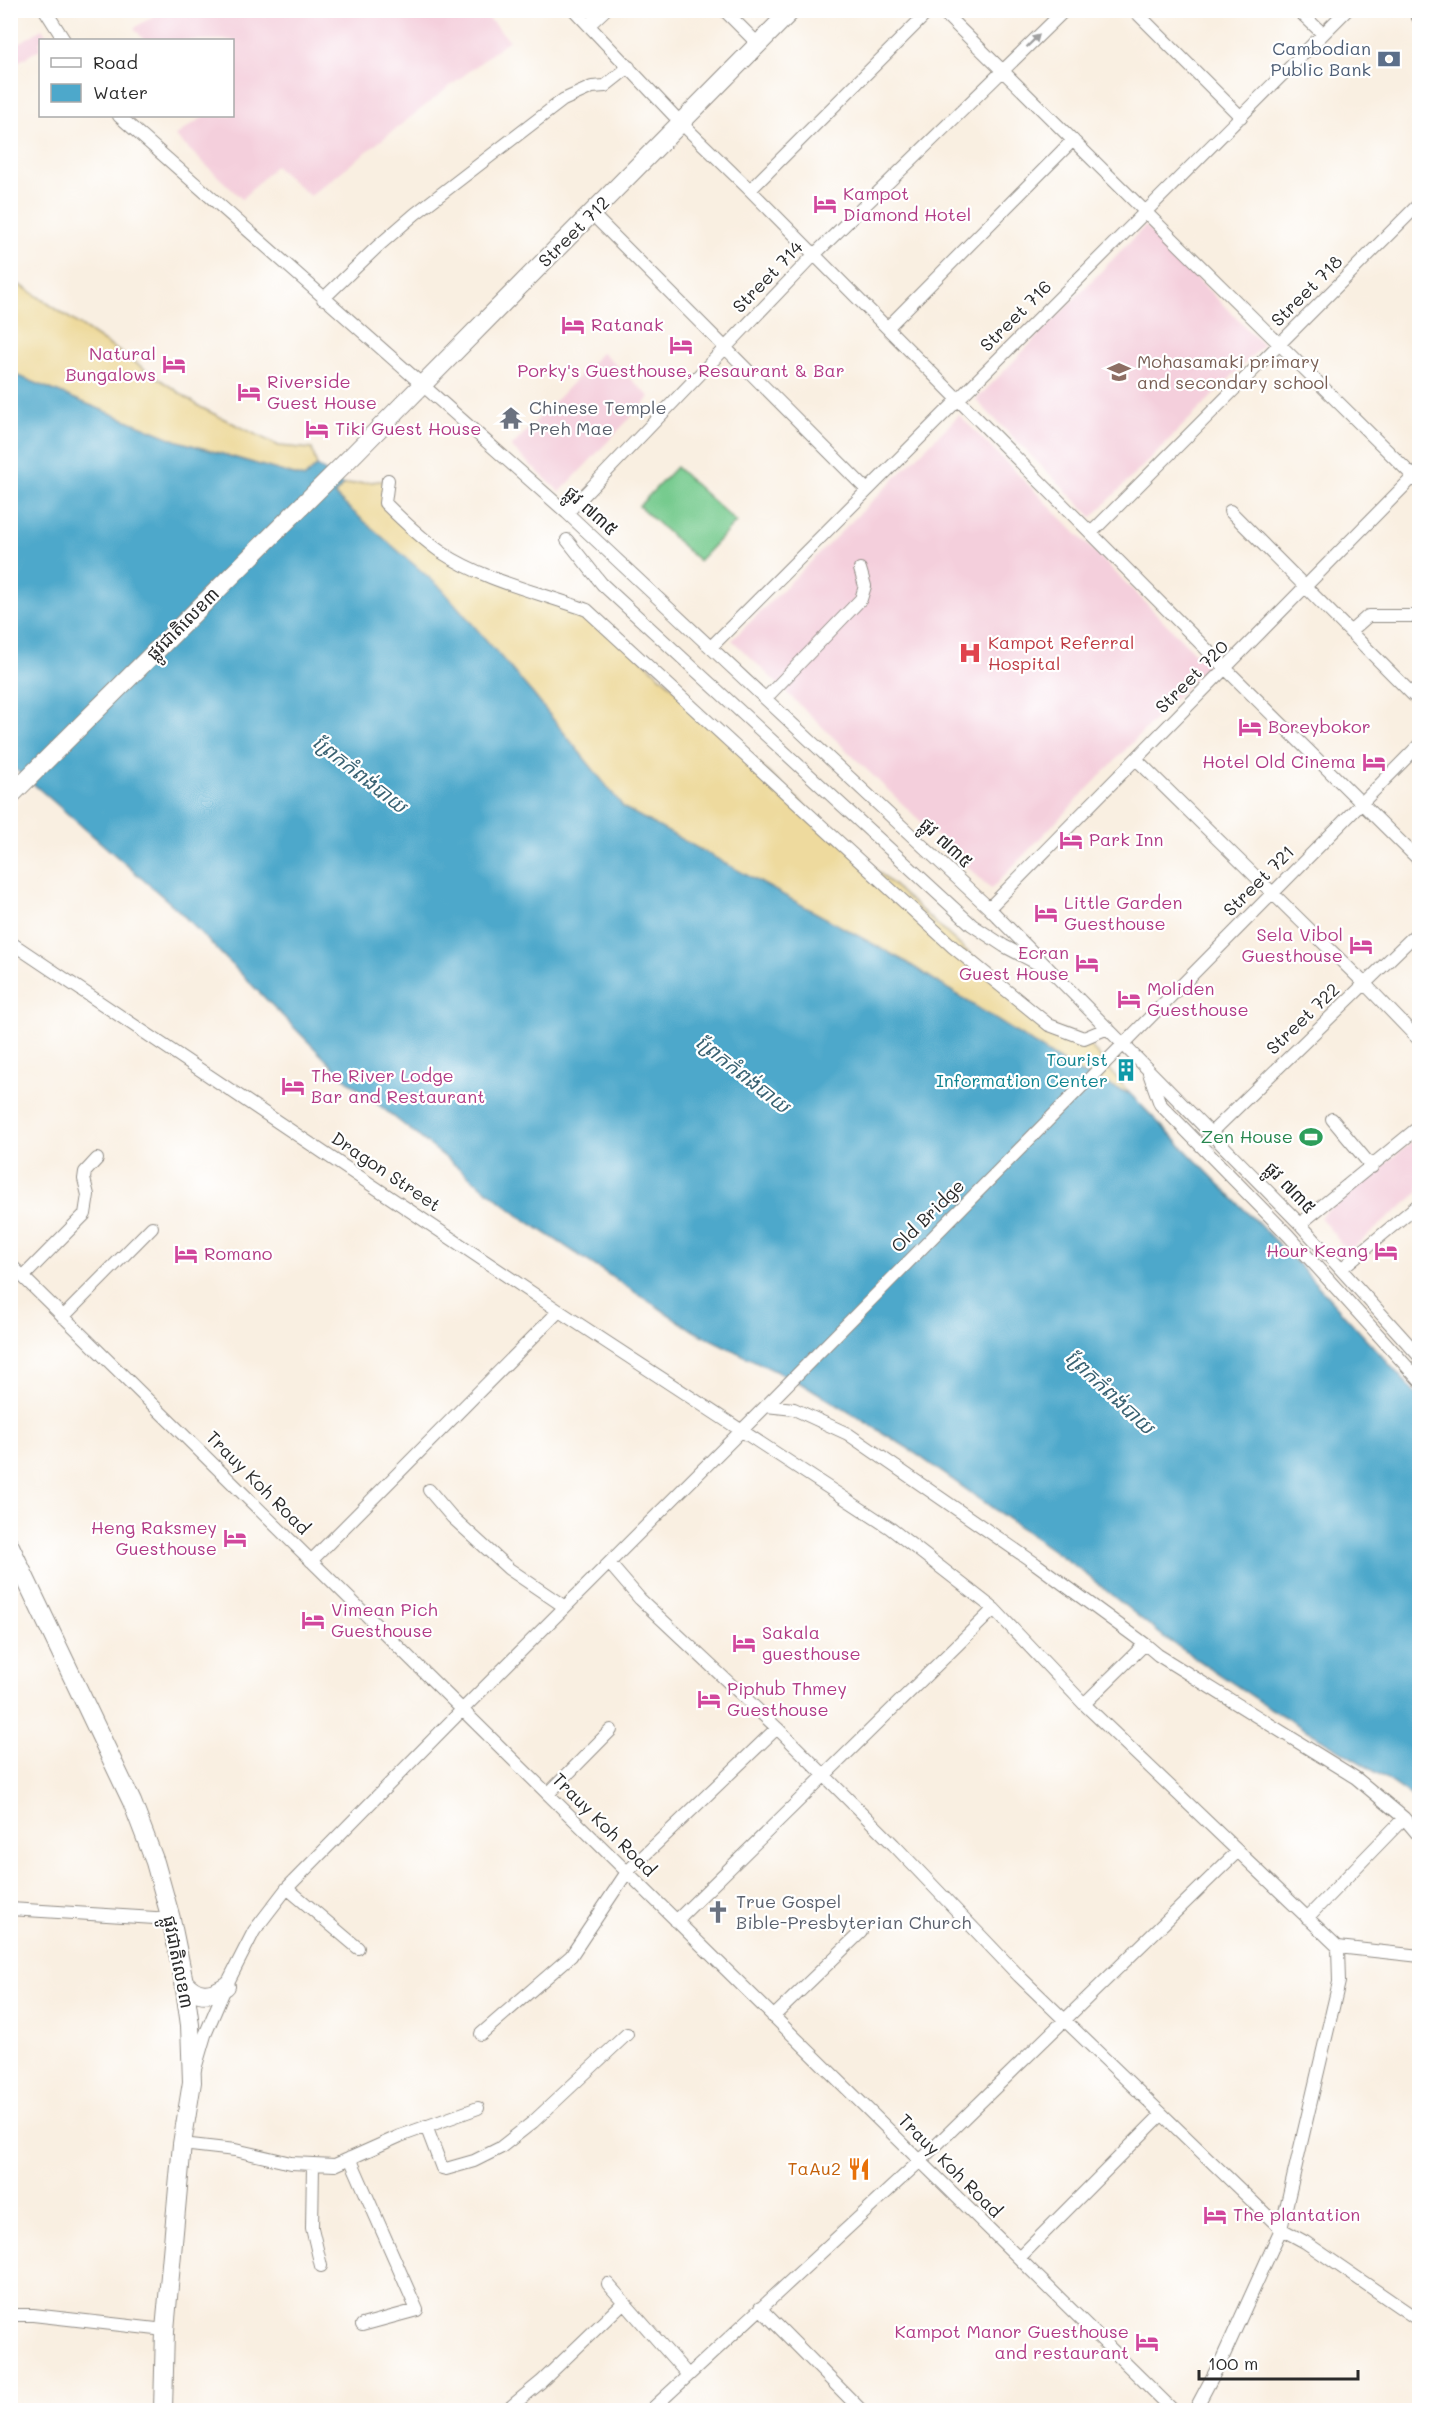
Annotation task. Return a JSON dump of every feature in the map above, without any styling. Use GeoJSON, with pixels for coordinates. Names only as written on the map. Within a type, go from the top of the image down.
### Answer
{"type":"FeatureCollection","features":[{"type":"Feature","properties":{"kind":"highway","name":"Street 712"},"geometry":{"type":"LineString","coordinates":[[355,453],[420,384],[592,214],[792,10]]}},
{"type":"Feature","properties":{"kind":"highway","name":"ផ្លូវជាតិលេខ៣"},"geometry":{"type":"LineString","coordinates":[[11,796],[355,453]]}},
{"type":"Feature","properties":{"kind":"highway","name":"ផ្លូវជាតិលេខ៣"},"geometry":{"type":"LineString","coordinates":[[10,1546],[132,1802],[154,1862],[171,1919],[184,1982],[190,2025],[192,2082],[182,2144],[165,2330],[163,2410]]}},
{"type":"Feature","properties":{"kind":"highway"},"geometry":{"type":"LineString","coordinates":[[184,1982],[192,1992],[204,1995],[214,1993],[226,1986]]}},
{"type":"Feature","properties":{"kind":"main road"},"geometry":{"type":"LineString","coordinates":[[1418,10],[1419,16]]}},
{"type":"Feature","properties":{"kind":"street"},"geometry":{"type":"LineString","coordinates":[[574,10],[680,122],[750,189],[1419,861]]}},
{"type":"Feature","properties":{"kind":"street"},"geometry":{"type":"LineString","coordinates":[[589,25],[605,10]]}},
{"type":"Feature","properties":{"kind":"street"},"geometry":{"type":"LineString","coordinates":[[724,10],[758,44]]}},
{"type":"Feature","properties":{"kind":"street"},"geometry":{"type":"LineString","coordinates":[[750,189],[930,10]]}},
{"type":"Feature","properties":{"kind":"street"},"geometry":{"type":"LineString","coordinates":[[941,10],[1279,345],[1417,477]]}},
{"type":"Feature","properties":{"kind":"street","name":"Street 714"},"geometry":{"type":"LineString","coordinates":[[567,513],[814,254],[1065,10]]}},
{"type":"Feature","properties":{"kind":"street"},"geometry":{"type":"LineString","coordinates":[[1134,10],[1240,117]]}},
{"type":"Feature","properties":{"kind":"street"},"geometry":{"type":"LineString","coordinates":[[1298,10],[1323,34]]}},
{"type":"Feature","properties":{"kind":"street","name":"Street 716"},"geometry":{"type":"LineString","coordinates":[[711,646],[1347,10]]}},
{"type":"Feature","properties":{"kind":"street"},"geometry":{"type":"LineString","coordinates":[[50,12],[64,39]]}},
{"type":"Feature","properties":{"kind":"street"},"geometry":{"type":"LineString","coordinates":[[323,299],[415,214],[563,100],[592,87],[605,86],[629,68]]}},
{"type":"Feature","properties":{"kind":"street","name":"ផ្លូវ ៧៣៥"},"geometry":{"type":"LineString","coordinates":[[120,117],[567,513],[989,908],[1300,1224],[1419,1357]]}},
{"type":"Feature","properties":{"kind":"street"},"geometry":{"type":"LineString","coordinates":[[887,327],[1073,140]]}},
{"type":"Feature","properties":{"kind":"street","name":"Street 718"},"geometry":{"type":"LineString","coordinates":[[1092,532],[1419,203]]}},
{"type":"Feature","properties":{"kind":"street"},"geometry":{"type":"LineString","coordinates":[[592,214],[867,490]]}},
{"type":"Feature","properties":{"kind":"street","name":"Street 720"},"geometry":{"type":"LineString","coordinates":[[989,908],[1417,477]]}},
{"type":"Feature","properties":{"kind":"street"},"geometry":{"type":"LineString","coordinates":[[388,480],[385,503],[406,524],[441,552],[492,577],[587,610],[953,947],[1049,1025],[1084,1038],[1108,1028]]}},
{"type":"Feature","properties":{"kind":"street"},"geometry":{"type":"LineString","coordinates":[[1230,511],[1419,702]]}},
{"type":"Feature","properties":{"kind":"street"},"geometry":{"type":"LineString","coordinates":[[567,540],[602,584],[972,925],[1004,946],[1053,972]]}},
{"type":"Feature","properties":{"kind":"street"},"geometry":{"type":"LineString","coordinates":[[766,699],[861,599],[865,586],[860,569]]}},
{"type":"Feature","properties":{"kind":"street"},"geometry":{"type":"LineString","coordinates":[[1350,632],[1368,616],[1419,616]]}},
{"type":"Feature","properties":{"kind":"street","name":"Street 721"},"geometry":{"type":"LineString","coordinates":[[1109,1058],[1419,744]]}},
{"type":"Feature","properties":{"kind":"street"},"geometry":{"type":"LineString","coordinates":[[1136,759],[1365,984],[1419,1041]]}},
{"type":"Feature","properties":{"kind":"street","name":"Street 722"},"geometry":{"type":"LineString","coordinates":[[1211,1133],[1419,930]]}},
{"type":"Feature","properties":{"kind":"street","name":"Dragon Street"},"geometry":{"type":"LineString","coordinates":[[10,942],[560,1311],[890,1528],[994,1609],[1084,1704],[1338,1947]]}},
{"type":"Feature","properties":{"kind":"street","name":"Old Bridge"},"geometry":{"type":"LineString","coordinates":[[192,2082],[205,2035],[226,1986],[254,1931],[287,1888],[770,1403],[1109,1058]]}},
{"type":"Feature","properties":{"kind":"street"},"geometry":{"type":"LineString","coordinates":[[1146,1067],[1160,1104],[1288,1235],[1419,1381]]}},
{"type":"Feature","properties":{"kind":"street"},"geometry":{"type":"LineString","coordinates":[[1332,1119],[1372,1167]]}},
{"type":"Feature","properties":{"kind":"street"},"geometry":{"type":"LineString","coordinates":[[1300,1224],[1419,1126]]}},
{"type":"Feature","properties":{"kind":"street"},"geometry":{"type":"LineString","coordinates":[[23,1277],[85,1214],[88,1195],[84,1179],[85,1172],[97,1159]]}},
{"type":"Feature","properties":{"kind":"street"},"geometry":{"type":"LineString","coordinates":[[1341,1269],[1419,1203]]}},
{"type":"Feature","properties":{"kind":"street"},"geometry":{"type":"LineString","coordinates":[[63,1317],[152,1227]]}},
{"type":"Feature","properties":{"kind":"street","name":"Trauy Koh Road"},"geometry":{"type":"LineString","coordinates":[[10,1264],[1173,2410]]}},
{"type":"Feature","properties":{"kind":"street"},"geometry":{"type":"LineString","coordinates":[[311,1561],[560,1311]]}},
{"type":"Feature","properties":{"kind":"street"},"geometry":{"type":"LineString","coordinates":[[770,1403],[794,1409],[848,1434],[1036,1564],[1167,1661],[1356,1778],[1404,1818],[1419,1837]]}},
{"type":"Feature","properties":{"kind":"street"},"geometry":{"type":"LineString","coordinates":[[429,1490],[452,1517],[509,1569],[565,1607]]}},
{"type":"Feature","properties":{"kind":"street"},"geometry":{"type":"LineString","coordinates":[[609,1563],[640,1599],[777,1728],[1064,2020],[1281,2229],[1305,2242],[1419,2321]]}},
{"type":"Feature","properties":{"kind":"street"},"geometry":{"type":"LineString","coordinates":[[676,1921],[994,1609]]}},
{"type":"Feature","properties":{"kind":"street"},"geometry":{"type":"LineString","coordinates":[[1084,1704],[1145,1644]]}},
{"type":"Feature","properties":{"kind":"street"},"geometry":{"type":"LineString","coordinates":[[481,2034],[571,1956],[627,1872],[777,1728]]}},
{"type":"Feature","properties":{"kind":"street"},"geometry":{"type":"LineString","coordinates":[[548,1794],[610,1730]]}},
{"type":"Feature","properties":{"kind":"street"},"geometry":{"type":"LineString","coordinates":[[1307,1918],[1404,1818]]}},
{"type":"Feature","properties":{"kind":"street"},"geometry":{"type":"LineString","coordinates":[[651,2410],[920,2161],[1237,1852]]}},
{"type":"Feature","properties":{"kind":"street"},"geometry":{"type":"LineString","coordinates":[[287,1888],[358,1948]]}},
{"type":"Feature","properties":{"kind":"street"},"geometry":{"type":"LineString","coordinates":[[10,1909],[171,1919]]}},
{"type":"Feature","properties":{"kind":"street"},"geometry":{"type":"LineString","coordinates":[[773,2017],[861,1932]]}},
{"type":"Feature","properties":{"kind":"street"},"geometry":{"type":"LineString","coordinates":[[1195,2410],[1223,2357],[1281,2229],[1339,1982],[1338,1947],[1419,1956]]}},
{"type":"Feature","properties":{"kind":"street"},"geometry":{"type":"LineString","coordinates":[[426,2126],[442,2168],[446,2169],[474,2161],[500,2148],[533,2122],[627,2034]]}},
{"type":"Feature","properties":{"kind":"street"},"geometry":{"type":"LineString","coordinates":[[182,2144],[235,2150],[291,2163],[335,2165],[426,2126],[478,2108]]}},
{"type":"Feature","properties":{"kind":"street"},"geometry":{"type":"LineString","coordinates":[[1019,2258],[1161,2115]]}},
{"type":"Feature","properties":{"kind":"street"},"geometry":{"type":"LineString","coordinates":[[350,2158],[417,2310],[362,2325]]}},
{"type":"Feature","properties":{"kind":"street"},"geometry":{"type":"LineString","coordinates":[[313,2164],[312,2228],[321,2266]]}},
{"type":"Feature","properties":{"kind":"street"},"geometry":{"type":"LineString","coordinates":[[608,2284],[688,2375]]}},
{"type":"Feature","properties":{"kind":"street"},"geometry":{"type":"LineString","coordinates":[[507,2410],[541,2382],[623,2303]]}},
{"type":"Feature","properties":{"kind":"street"},"geometry":{"type":"LineString","coordinates":[[760,2308],[861,2410]]}},
{"type":"Feature","properties":{"kind":"street"},"geometry":{"type":"LineString","coordinates":[[10,2315],[33,2314],[165,2330]]}},
{"type":"Feature","properties":{"kind":"shaded area"},"geometry":{"type":"Polygon","coordinates":[[[481,10],[509,40],[310,196],[275,166],[242,199],[175,136],[204,117],[234,117],[234,39],[143,39],[134,28],[162,11],[481,10]]]}},
{"type":"Feature","properties":{"kind":"shaded area"},"geometry":{"type":"Polygon","coordinates":[[[42,29],[49,39],[39,39],[39,50],[11,66],[11,48],[42,29]]]}},
{"type":"Feature","properties":{"kind":"shaded area","name":"Mohasamaki primary and secondary school"},"geometry":{"type":"Polygon","coordinates":[[[1145,226],[1263,345],[1092,517],[976,400],[1145,226]]]}},
{"type":"Feature","properties":{"kind":"shaded area"},"geometry":{"type":"Polygon","coordinates":[[[602,352],[650,397],[560,492],[511,447],[602,352]]]}},
{"type":"Feature","properties":{"kind":"shaded area","name":"Kampot Referral Hospital"},"geometry":{"type":"Polygon","coordinates":[[[959,415],[1207,665],[991,889],[732,640],[959,415]]]}},
{"type":"Feature","properties":{"kind":"shaded area"},"geometry":{"type":"Polygon","coordinates":[[[1419,1136],[1419,1192],[1348,1252],[1320,1217],[1419,1136]]]}},
{"type":"Feature","properties":{"kind":"green space"},"geometry":{"type":"Polygon","coordinates":[[[676,467],[736,522],[699,561],[639,506],[676,467]]]}},
{"type":"Feature","properties":{"kind":"sand"},"geometry":{"type":"Polygon","coordinates":[[[11,281],[25,288],[202,408],[279,446],[312,449],[317,466],[304,478],[178,441],[11,373],[11,281]]]}},
{"type":"Feature","properties":{"kind":"sand"},"geometry":{"type":"Polygon","coordinates":[[[388,480],[385,504],[441,552],[587,610],[1049,1025],[1084,1038],[1130,1094],[1076,1071],[906,962],[624,808],[532,693],[334,494],[343,485],[388,480]]]}},
{"type":"Feature","properties":{"kind":"water","name":"ព្រែកកំពង់បាយ"},"geometry":{"type":"Polygon","coordinates":[[[11,373],[178,441],[304,478],[317,466],[343,485],[334,495],[442,589],[532,693],[624,808],[906,962],[1076,1071],[1130,1094],[1298,1264],[1419,1397],[1419,1801],[1384,1777],[1270,1708],[1164,1637],[1078,1568],[906,1447],[810,1388],[694,1331],[521,1217],[342,1076],[177,909],[11,766],[11,373]]]}},
{"type":"Feature","properties":{"kind":"place","name":"Cambodian Public Bank"},"geometry":{"type":"Point","coordinates":[1389,59]}},
{"type":"Feature","properties":{"kind":"place","name":"Kampot Diamond Hotel"},"geometry":{"type":"Point","coordinates":[825,204]}},
{"type":"Feature","properties":{"kind":"place","name":"Ratanak"},"geometry":{"type":"Point","coordinates":[573,325]}},
{"type":"Feature","properties":{"kind":"place","name":"Porky's Guesthouse, Resaurant & Bar"},"geometry":{"type":"Point","coordinates":[681,345]}},
{"type":"Feature","properties":{"kind":"place","name":"Natural Bungalows"},"geometry":{"type":"Point","coordinates":[174,364]}},
{"type":"Feature","properties":{"kind":"place","name":"Mohasamaki primary and secondary school"},"geometry":{"type":"Point","coordinates":[1119,372]}},
{"type":"Feature","properties":{"kind":"place","name":"Riverside Guest House"},"geometry":{"type":"Point","coordinates":[249,392]}},
{"type":"Feature","properties":{"kind":"place","name":"Chinese Temple Preh Mae"},"geometry":{"type":"Point","coordinates":[511,418]}},
{"type":"Feature","properties":{"kind":"place","name":"Tiki Guest House"},"geometry":{"type":"Point","coordinates":[317,429]}},
{"type":"Feature","properties":{"kind":"place","name":"Kampot Referral Hospital"},"geometry":{"type":"Point","coordinates":[970,653]}},
{"type":"Feature","properties":{"kind":"place","name":"Boreybokor"},"geometry":{"type":"Point","coordinates":[1250,727]}},
{"type":"Feature","properties":{"kind":"place","name":"Hotel Old Cinema"},"geometry":{"type":"Point","coordinates":[1374,762]}},
{"type":"Feature","properties":{"kind":"place","name":"Park Inn"},"geometry":{"type":"Point","coordinates":[1071,840]}},
{"type":"Feature","properties":{"kind":"place","name":"Little Garden Guesthouse"},"geometry":{"type":"Point","coordinates":[1046,913]}},
{"type":"Feature","properties":{"kind":"place","name":"Sela Vibol Guesthouse"},"geometry":{"type":"Point","coordinates":[1361,945]}},
{"type":"Feature","properties":{"kind":"place","name":"Ecran Guest House"},"geometry":{"type":"Point","coordinates":[1087,963]}},
{"type":"Feature","properties":{"kind":"place","name":"Moliden Guesthouse"},"geometry":{"type":"Point","coordinates":[1129,999]}},
{"type":"Feature","properties":{"kind":"place","name":"Tourist Information Center"},"geometry":{"type":"Point","coordinates":[1126,1070]}},
{"type":"Feature","properties":{"kind":"place","name":"The River Lodge Bar and Restaurant"},"geometry":{"type":"Point","coordinates":[293,1086]}},
{"type":"Feature","properties":{"kind":"place","name":"Zen House"},"geometry":{"type":"Point","coordinates":[1311,1137]}},
{"type":"Feature","properties":{"kind":"place","name":"Hour Keang"},"geometry":{"type":"Point","coordinates":[1386,1251]}},
{"type":"Feature","properties":{"kind":"place","name":"Romano"},"geometry":{"type":"Point","coordinates":[186,1254]}},
{"type":"Feature","properties":{"kind":"place","name":"Heng Raksmey Guesthouse"},"geometry":{"type":"Point","coordinates":[235,1538]}},
{"type":"Feature","properties":{"kind":"place","name":"Vimean Pich Guesthouse"},"geometry":{"type":"Point","coordinates":[313,1620]}},
{"type":"Feature","properties":{"kind":"place","name":"Sakala guesthouse"},"geometry":{"type":"Point","coordinates":[744,1643]}},
{"type":"Feature","properties":{"kind":"place","name":"Piphub Thmey Guesthouse"},"geometry":{"type":"Point","coordinates":[709,1699]}},
{"type":"Feature","properties":{"kind":"place","name":"True Gospel Bible-Presbyterian Church"},"geometry":{"type":"Point","coordinates":[718,1912]}},
{"type":"Feature","properties":{"kind":"place","name":"TaAu2"},"geometry":{"type":"Point","coordinates":[859,2169]}},
{"type":"Feature","properties":{"kind":"place","name":"The plantation"},"geometry":{"type":"Point","coordinates":[1215,2215]}},
{"type":"Feature","properties":{"kind":"place","name":"Kampot Manor Guesthouse and restaurant"},"geometry":{"type":"Point","coordinates":[1147,2342]}}]}
